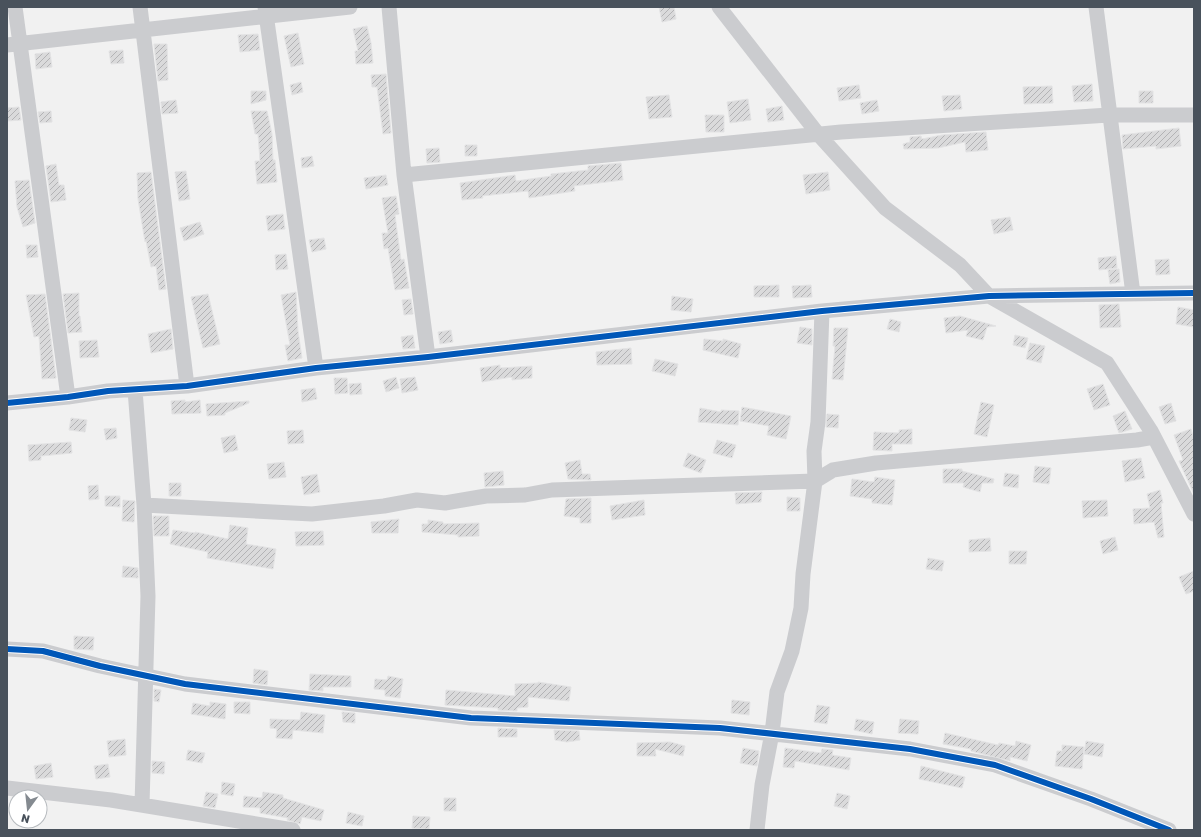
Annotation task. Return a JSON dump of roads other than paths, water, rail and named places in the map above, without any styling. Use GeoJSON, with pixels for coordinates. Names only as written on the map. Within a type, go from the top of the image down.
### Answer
{"type":"FeatureCollection","features":[{"type":"Feature","properties":{"kind":"street"},"geometry":{"type":"LineString","coordinates":[[15,7],[13,44],[68,397]]}},
{"type":"Feature","properties":{"kind":"street"},"geometry":{"type":"LineString","coordinates":[[140,7],[187,386]]}},
{"type":"Feature","properties":{"kind":"street"},"geometry":{"type":"LineString","coordinates":[[13,44],[143,30],[266,12],[350,7]]}},
{"type":"Feature","properties":{"kind":"street"},"geometry":{"type":"LineString","coordinates":[[390,7],[404,175],[428,357]]}},
{"type":"Feature","properties":{"kind":"street"},"geometry":{"type":"LineString","coordinates":[[718,7],[818,134],[884,208],[960,265],[989,296],[1107,363],[1154,437],[1194,514]]}},
{"type":"Feature","properties":{"kind":"street"},"geometry":{"type":"LineString","coordinates":[[1096,7],[1109,115],[1134,294]]}},
{"type":"Feature","properties":{"kind":"street"},"geometry":{"type":"LineString","coordinates":[[266,12],[316,368]]}},
{"type":"Feature","properties":{"kind":"street"},"geometry":{"type":"LineString","coordinates":[[404,175],[818,134],[1109,115],[1194,115]]}},
{"type":"Feature","properties":{"kind":"street"},"geometry":{"type":"LineString","coordinates":[[7,403],[187,386],[316,368],[428,357],[822,311],[989,296],[1194,293]]}},
{"type":"Feature","properties":{"kind":"street"},"geometry":{"type":"LineString","coordinates":[[757,830],[762,785],[772,733],[777,692],[792,651],[801,608],[803,574],[815,481],[814,450],[818,422],[822,311]]}},
{"type":"Feature","properties":{"kind":"street"},"geometry":{"type":"LineString","coordinates":[[135,390],[144,505],[148,596],[147,676],[142,805]]}},
{"type":"Feature","properties":{"kind":"street"},"geometry":{"type":"LineString","coordinates":[[144,505],[312,514],[384,506],[417,500],[446,503],[486,496],[525,495],[552,490],[815,481],[833,470],[876,463],[1137,440],[1154,437]]}},
{"type":"Feature","properties":{"kind":"street"},"geometry":{"type":"LineString","coordinates":[[7,649],[43,650],[100,666],[184,684],[472,718],[720,728],[910,749],[995,765],[1091,799],[1169,830]]}},
{"type":"Feature","properties":{"kind":"street"},"geometry":{"type":"LineString","coordinates":[[7,788],[142,805],[293,830]]}}]}
